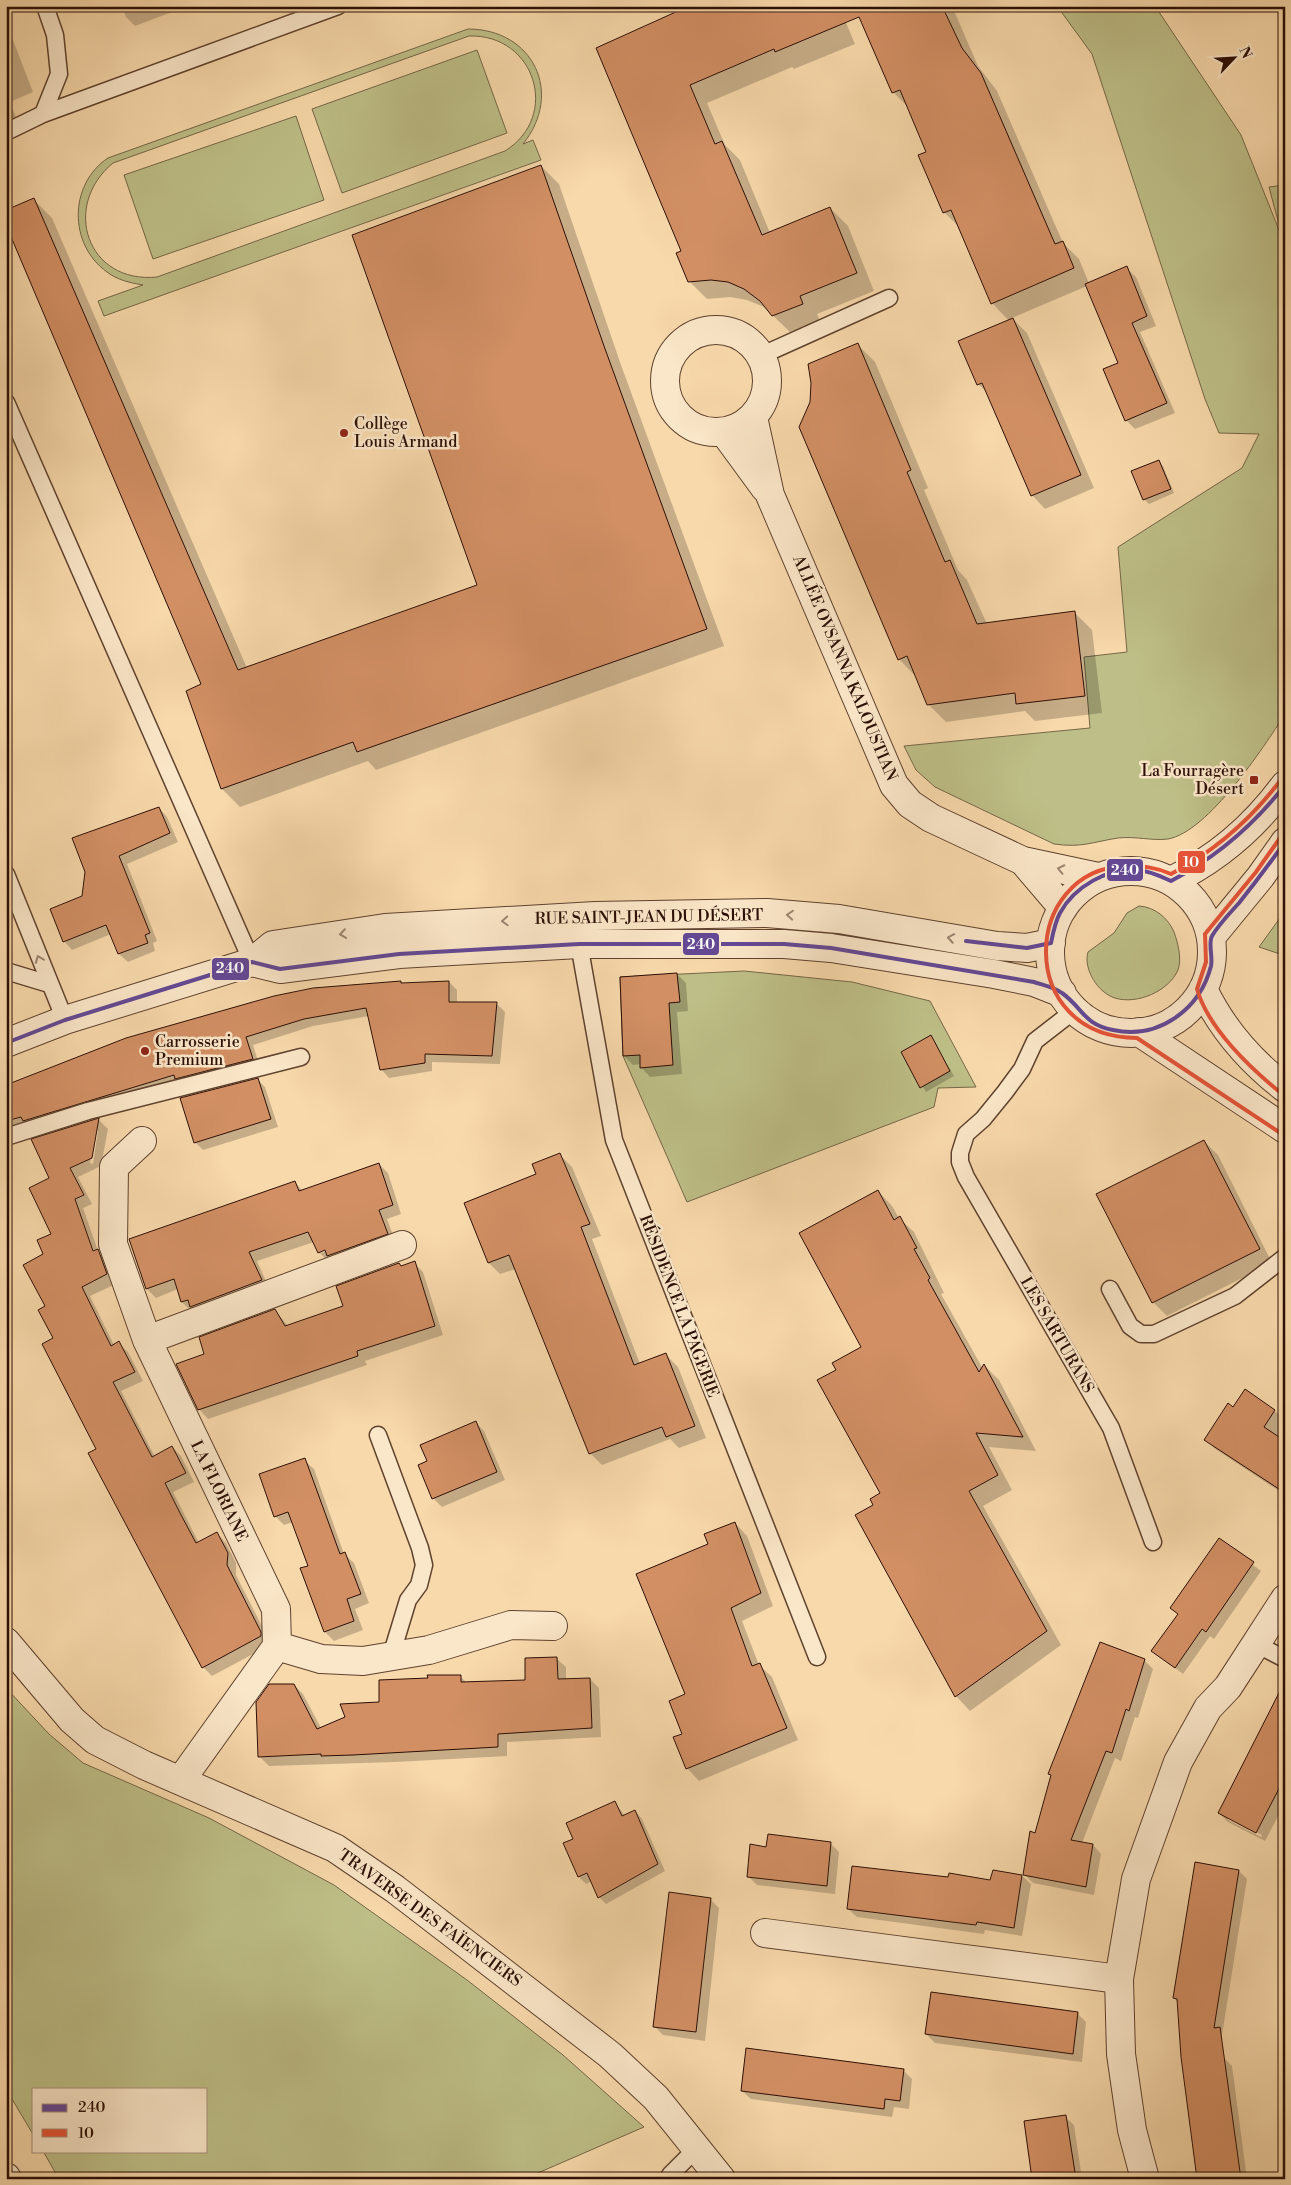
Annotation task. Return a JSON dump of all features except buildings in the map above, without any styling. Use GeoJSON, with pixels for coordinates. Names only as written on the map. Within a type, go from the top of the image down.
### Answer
{"type":"FeatureCollection","features":[{"type":"Feature","properties":{"kind":"street"},"geometry":{"type":"LineString","coordinates":[[709,330],[727,330],[744,337],[757,350],[765,366],[767,384],[763,402],[753,417],[745,424],[724,432],[706,432],[689,426],[675,413],[667,397],[664,379],[668,361],[677,346],[692,335],[709,330]]}},
{"type":"Feature","properties":{"kind":"street","name":"ALLÉE OVSANNA KALOUSTIAN"},"geometry":{"type":"LineString","coordinates":[[753,417],[770,495],[894,785],[910,804],[931,818],[1024,860],[1098,877]]}},
{"type":"Feature","properties":{"kind":"street","name":"ALLÉE OVSANNA KALOUSTIAN"},"geometry":{"type":"LineString","coordinates":[[724,432],[770,495]]}},
{"type":"Feature","properties":{"kind":"street"},"geometry":{"type":"LineString","coordinates":[[1171,881],[1192,871],[1228,846],[1285,785]]}},
{"type":"Feature","properties":{"kind":"street"},"geometry":{"type":"LineString","coordinates":[[1211,937],[1261,876],[1285,842]]}},
{"type":"Feature","properties":{"kind":"street","name":"ALLÉE OVSANNA KALOUSTIAN"},"geometry":{"type":"LineString","coordinates":[[1024,860],[1063,908]]}},
{"type":"Feature","properties":{"kind":"street"},"geometry":{"type":"LineString","coordinates":[[1131,871],[1148,872],[1171,881],[1190,896],[1204,915],[1211,937],[1212,963],[1203,989],[1188,1010],[1165,1025],[1139,1032],[1116,1031],[1094,1024],[1069,1002],[1052,969],[1051,943],[1055,925],[1063,908],[1079,890],[1098,877],[1131,871]]}},
{"type":"Feature","properties":{"kind":"street","name":"RUE SAINT-JEAN DU DÉSERT"},"geometry":{"type":"LineString","coordinates":[[6,1042],[65,1020],[252,962],[273,945],[385,928],[594,916],[767,914],[839,919],[997,946],[1027,948],[1051,943]]}},
{"type":"Feature","properties":{"kind":"street","name":"RUE SAINT-JEAN DU DÉSERT"},"geometry":{"type":"LineString","coordinates":[[252,962],[280,968],[400,954],[579,944],[715,942],[784,944],[831,948],[1034,982],[1069,1002]]}},
{"type":"Feature","properties":{"kind":"street"},"geometry":{"type":"LineString","coordinates":[[1203,989],[1214,1011],[1245,1053],[1263,1071],[1285,1088]]}},
{"type":"Feature","properties":{"kind":"street"},"geometry":{"type":"LineString","coordinates":[[1139,1032],[1285,1129]]}},
{"type":"Feature","properties":{"kind":"street","name":"LA FLORIANE"},"geometry":{"type":"LineString","coordinates":[[142,1140],[114,1168],[113,1244],[147,1340],[276,1610],[277,1646]]}},
{"type":"Feature","properties":{"kind":"street"},"geometry":{"type":"LineString","coordinates":[[147,1340],[402,1245]]}},
{"type":"Feature","properties":{"kind":"street"},"geometry":{"type":"LineString","coordinates":[[1145,2179],[1132,2130],[1121,2054],[1119,1979],[1136,1879],[1178,1762],[1208,1708],[1228,1687],[1254,1643],[1285,1599]]}},
{"type":"Feature","properties":{"kind":"street"},"geometry":{"type":"LineString","coordinates":[[181,1780],[277,1646],[321,1659],[363,1661],[430,1650],[511,1625],[553,1626]]}},
{"type":"Feature","properties":{"kind":"street","name":"TRAVERSE DES FAÏENCIERS"},"geometry":{"type":"LineString","coordinates":[[6,1642],[72,1720],[95,1740],[144,1766],[181,1780],[335,1848],[395,1889],[610,2055],[656,2098],[721,2179]]}},
{"type":"Feature","properties":{"kind":"street"},"geometry":{"type":"LineString","coordinates":[[765,1933],[1119,1979]]}},
{"type":"Feature","properties":{"kind":"lane"},"geometry":{"type":"LineString","coordinates":[[43,114],[58,74],[55,35],[45,6]]}},
{"type":"Feature","properties":{"kind":"lane"},"geometry":{"type":"LineString","coordinates":[[6,132],[43,114],[338,6]]}},
{"type":"Feature","properties":{"kind":"lane"},"geometry":{"type":"LineString","coordinates":[[760,356],[890,298]]}},
{"type":"Feature","properties":{"kind":"lane"},"geometry":{"type":"LineString","coordinates":[[6,402],[252,962]]}},
{"type":"Feature","properties":{"kind":"lane"},"geometry":{"type":"LineString","coordinates":[[6,874],[65,1020]]}},
{"type":"Feature","properties":{"kind":"lane","name":"RÉSIDENCE LA PAGERIE"},"geometry":{"type":"LineString","coordinates":[[579,944],[614,1140],[818,1657]]}},
{"type":"Feature","properties":{"kind":"lane"},"geometry":{"type":"LineString","coordinates":[[6,971],[49,984]]}},
{"type":"Feature","properties":{"kind":"lane","name":"LES SARTURANS"},"geometry":{"type":"LineString","coordinates":[[1069,1002],[1035,1042],[1022,1069],[1006,1092],[983,1119],[966,1134],[960,1154],[960,1162],[966,1177],[1111,1428],[1153,1542]]}},
{"type":"Feature","properties":{"kind":"lane"},"geometry":{"type":"LineString","coordinates":[[6,1137],[88,1111],[301,1057]]}},
{"type":"Feature","properties":{"kind":"lane"},"geometry":{"type":"LineString","coordinates":[[1110,1289],[1130,1326],[1141,1334],[1154,1334],[1235,1296],[1285,1257]]}},
{"type":"Feature","properties":{"kind":"lane"},"geometry":{"type":"LineString","coordinates":[[378,1435],[420,1548],[424,1565],[419,1585],[408,1600],[391,1656]]}},
{"type":"Feature","properties":{"kind":"lane"},"geometry":{"type":"LineString","coordinates":[[1254,1643],[1285,1659]]}},
{"type":"Feature","properties":{"kind":"lane"},"geometry":{"type":"LineString","coordinates":[[670,2179],[670,2175],[697,2148]]}},
{"type":"Feature","properties":{"kind":"green space"},"geometry":{"type":"Polygon","coordinates":[[[1057,6],[1155,6],[1241,135],[1283,240],[1269,187],[1285,185],[1285,714],[1249,766],[1217,805],[1184,833],[1168,839],[1118,838],[1080,845],[1054,844],[935,787],[916,770],[904,746],[1090,728],[1084,657],[1127,652],[1118,547],[1242,468],[1259,434],[1219,433],[1205,399],[1092,54],[1057,6]]]}},
{"type":"Feature","properties":{"kind":"green space"},"geometry":{"type":"Polygon","coordinates":[[[468,29],[491,32],[510,40],[525,52],[535,67],[541,85],[541,105],[535,124],[523,144],[533,140],[541,160],[104,316],[98,301],[143,285],[120,279],[107,272],[94,260],[85,246],[80,230],[78,214],[80,198],[86,183],[95,169],[108,158],[468,29]],[[469,36],[113,163],[97,181],[88,200],[86,220],[89,239],[99,255],[113,268],[133,276],[157,277],[505,151],[522,136],[532,118],[536,99],[533,80],[524,62],[510,48],[492,39],[469,36]]]}},
{"type":"Feature","properties":{"kind":"green space"},"geometry":{"type":"Polygon","coordinates":[[[477,50],[507,133],[342,193],[312,109],[477,50]]]}},
{"type":"Feature","properties":{"kind":"green space"},"geometry":{"type":"Polygon","coordinates":[[[296,116],[324,200],[153,259],[124,175],[296,116]]]}},
{"type":"Feature","properties":{"kind":"green space"},"geometry":{"type":"Polygon","coordinates":[[[1139,906],[1156,911],[1168,922],[1177,941],[1180,956],[1179,966],[1174,978],[1160,990],[1142,998],[1124,1000],[1109,995],[1093,980],[1088,966],[1088,952],[1114,933],[1127,913],[1139,906]]]}},
{"type":"Feature","properties":{"kind":"green space"},"geometry":{"type":"Polygon","coordinates":[[[1285,911],[1285,949],[1280,954],[1259,947],[1285,911]]]}},
{"type":"Feature","properties":{"kind":"green space"},"geometry":{"type":"Polygon","coordinates":[[[744,971],[852,982],[930,1001],[976,1087],[938,1088],[934,1107],[687,1202],[623,1056],[620,977],[744,971]]]}},
{"type":"Feature","properties":{"kind":"green space"},"geometry":{"type":"Polygon","coordinates":[[[6,1688],[49,1734],[83,1763],[209,1818],[334,1885],[467,1980],[563,2055],[644,2127],[524,2179],[59,2179],[44,2152],[208,2152],[208,2088],[32,2088],[32,2133],[6,2089],[6,1688]]]}},
{"type":"Feature","properties":{"kind":"transit line","name":"10"},"geometry":{"type":"LineString","coordinates":[[1280,781],[1231,834],[1171,874],[1149,867],[1138,866],[1126,866],[1091,874],[1066,894],[1051,921],[1046,953],[1052,984],[1069,1011],[1097,1030],[1137,1038],[1282,1134]]}},
{"type":"Feature","properties":{"kind":"transit line","name":"240"},"geometry":{"type":"LineString","coordinates":[[966,941],[1027,948],[1051,943],[1055,924],[1060,913],[1083,887],[1104,875],[1127,870],[1147,871],[1171,881],[1219,851],[1247,827],[1285,785]]}},
{"type":"Feature","properties":{"kind":"transit line","name":"10"},"geometry":{"type":"LineString","coordinates":[[1280,838],[1256,872],[1205,934],[1206,962],[1197,989],[1202,1004],[1220,1032],[1256,1072],[1281,1093]]}},
{"type":"Feature","properties":{"kind":"transit line","name":"240"},"geometry":{"type":"LineString","coordinates":[[6,1043],[65,1020],[252,962],[280,969],[399,954],[579,944],[784,944],[831,948],[1034,982],[1059,991],[1095,1024],[1113,1030],[1130,1032],[1146,1030],[1175,1018],[1198,996],[1206,982],[1211,966],[1210,942],[1212,936],[1285,842]]}},
{"type":"Feature","properties":{"kind":"place","name":"Collège Louis Armand"},"geometry":{"type":"Point","coordinates":[344,433]}},
{"type":"Feature","properties":{"kind":"place","name":"La Fourragère Désert"},"geometry":{"type":"Point","coordinates":[1254,780]}},
{"type":"Feature","properties":{"kind":"place","name":"Carrosserie Premium"},"geometry":{"type":"Point","coordinates":[145,1051]}}]}
